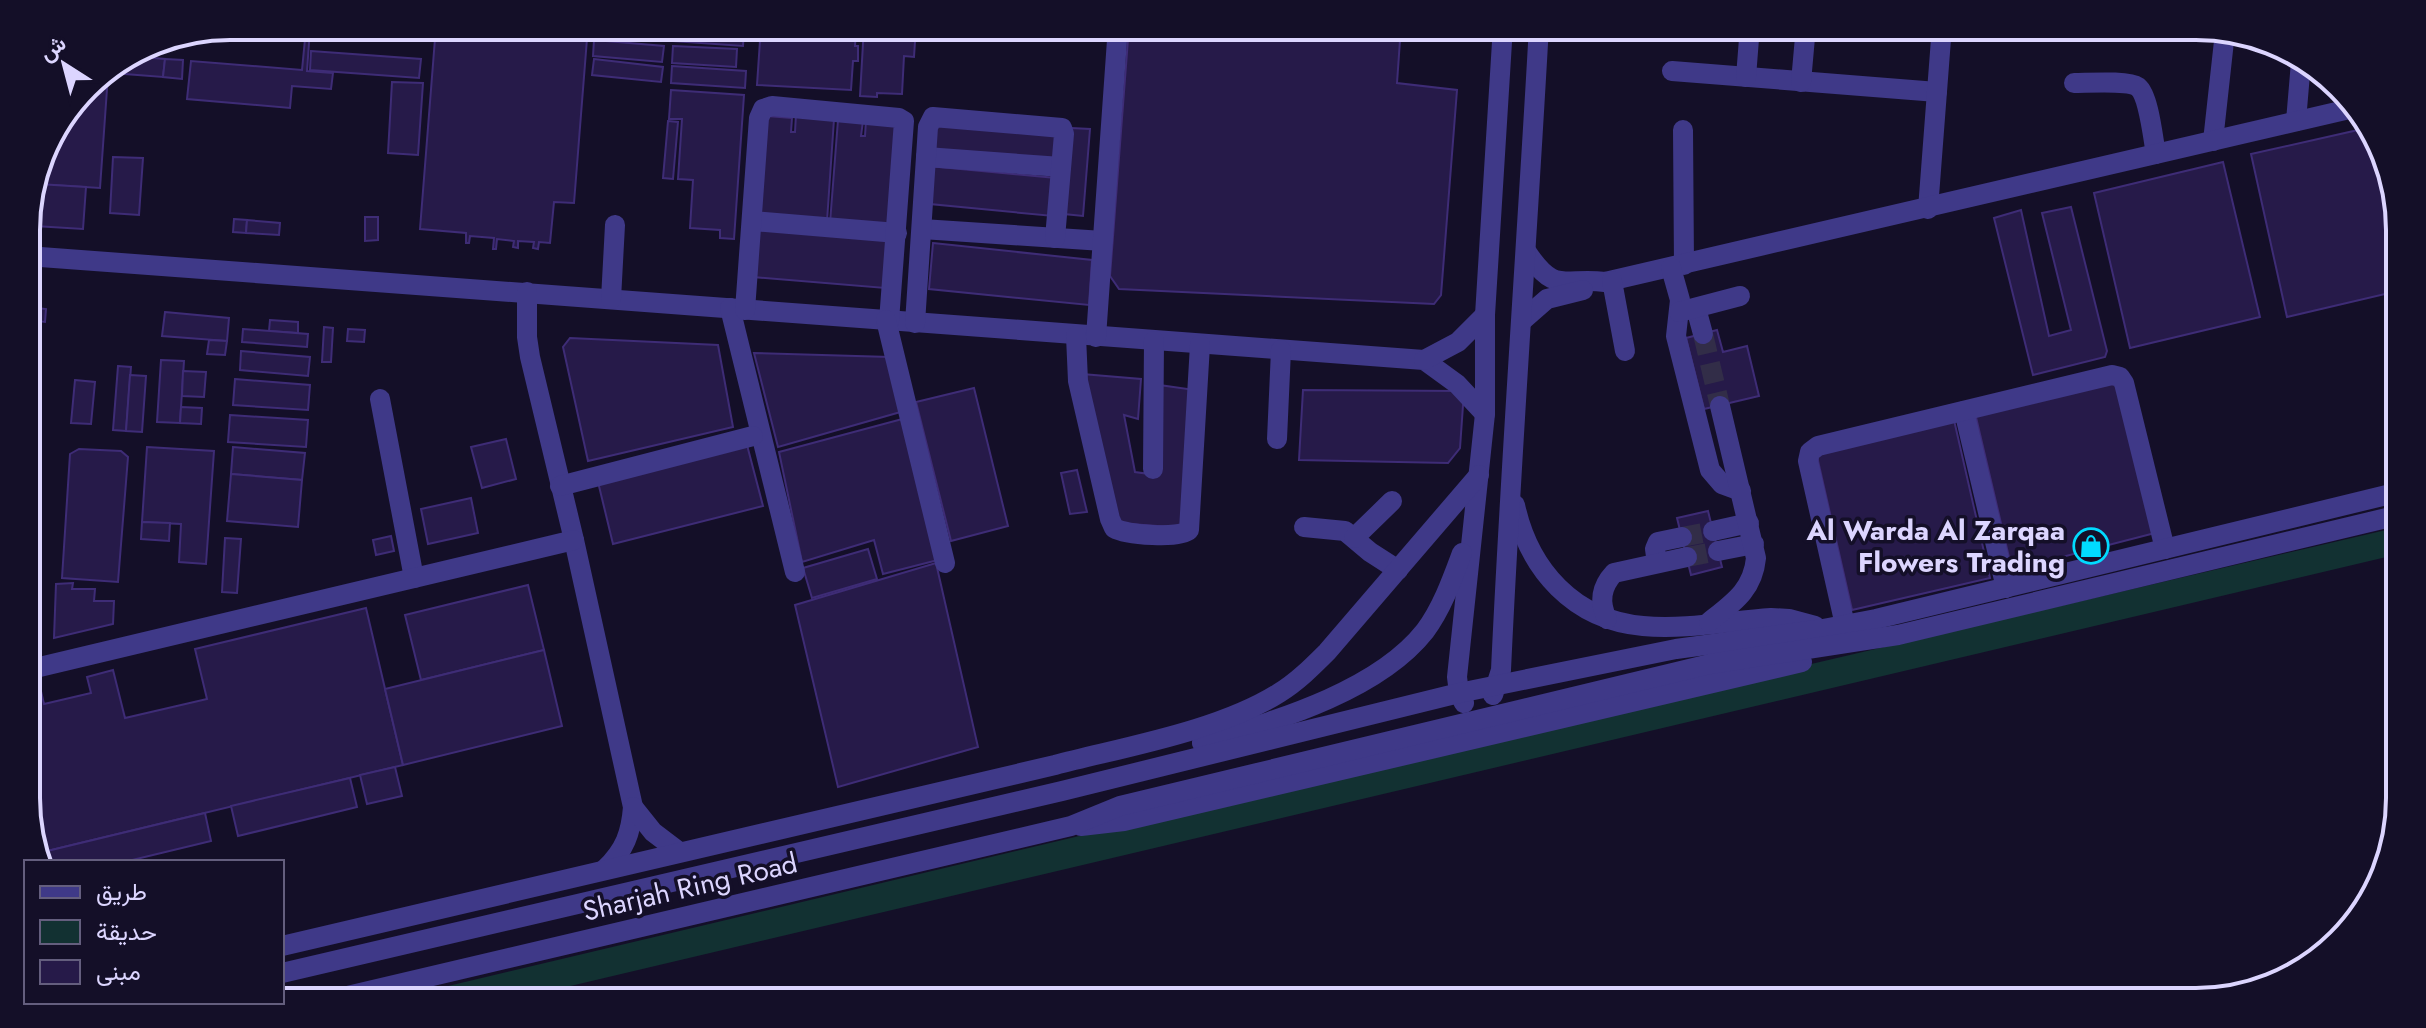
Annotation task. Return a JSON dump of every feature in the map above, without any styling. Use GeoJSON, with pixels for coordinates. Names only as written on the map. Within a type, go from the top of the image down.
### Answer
{"type":"FeatureCollection","features":[{"type":"Feature","properties":{"kind":"street"},"geometry":{"type":"LineString","coordinates":[[1117,40],[1103,241],[1078,381],[1114,528],[1124,532],[1179,536],[1189,530],[1205,345]]}},
{"type":"Feature","properties":{"kind":"street"},"geometry":{"type":"LineString","coordinates":[[1477,716],[1463,702],[1457,677],[1485,414],[1485,315],[1502,40]]}},
{"type":"Feature","properties":{"kind":"street"},"geometry":{"type":"LineString","coordinates":[[1477,716],[1493,696],[1501,670],[1538,40]]}},
{"type":"Feature","properties":{"kind":"street"},"geometry":{"type":"LineString","coordinates":[[1746,77],[1749,40]]}},
{"type":"Feature","properties":{"kind":"street"},"geometry":{"type":"LineString","coordinates":[[1801,82],[1805,40]]}},
{"type":"Feature","properties":{"kind":"street"},"geometry":{"type":"LineString","coordinates":[[1928,209],[1941,40]]}},
{"type":"Feature","properties":{"kind":"street"},"geometry":{"type":"LineString","coordinates":[[2213,141],[2224,42]]}},
{"type":"Feature","properties":{"kind":"street"},"geometry":{"type":"LineString","coordinates":[[1672,71],[1937,92]]}},
{"type":"Feature","properties":{"kind":"street"},"geometry":{"type":"LineString","coordinates":[[2296,121],[2300,71]]}},
{"type":"Feature","properties":{"kind":"street"},"geometry":{"type":"LineString","coordinates":[[2074,83],[2129,84],[2140,89],[2146,100],[2156,154]]}},
{"type":"Feature","properties":{"kind":"street"},"geometry":{"type":"LineString","coordinates":[[795,572],[738,309],[753,221],[759,118],[763,109],[772,106],[902,119],[905,124],[888,320],[945,563]]}},
{"type":"Feature","properties":{"kind":"street"},"geometry":{"type":"LineString","coordinates":[[1526,251],[1543,273],[1559,282],[1609,281],[2343,110]]}},
{"type":"Feature","properties":{"kind":"street"},"geometry":{"type":"LineString","coordinates":[[915,323],[928,127],[933,117],[1056,126],[1063,131],[1055,238]]}},
{"type":"Feature","properties":{"kind":"street"},"geometry":{"type":"LineString","coordinates":[[1683,130],[1678,267],[1680,300],[1703,334]]}},
{"type":"Feature","properties":{"kind":"street"},"geometry":{"type":"LineString","coordinates":[[926,157],[1061,167]]}},
{"type":"Feature","properties":{"kind":"street"},"geometry":{"type":"LineString","coordinates":[[753,221],[897,233]]}},
{"type":"Feature","properties":{"kind":"street"},"geometry":{"type":"LineString","coordinates":[[611,299],[615,225]]}},
{"type":"Feature","properties":{"kind":"street"},"geometry":{"type":"LineString","coordinates":[[922,229],[1103,241]]}},
{"type":"Feature","properties":{"kind":"street"},"geometry":{"type":"LineString","coordinates":[[40,257],[1424,360],[1458,342],[1485,315]]}},
{"type":"Feature","properties":{"kind":"street"},"geometry":{"type":"LineString","coordinates":[[1523,320],[1547,299],[1594,288],[1609,281]]}},
{"type":"Feature","properties":{"kind":"street"},"geometry":{"type":"LineString","coordinates":[[1609,281],[1625,351]]}},
{"type":"Feature","properties":{"kind":"street"},"geometry":{"type":"LineString","coordinates":[[527,292],[530,357],[633,807],[627,843],[605,869]]}},
{"type":"Feature","properties":{"kind":"street"},"geometry":{"type":"LineString","coordinates":[[1688,310],[1740,296]]}},
{"type":"Feature","properties":{"kind":"street"},"geometry":{"type":"LineString","coordinates":[[1688,310],[1676,336],[1710,470],[1722,484],[1741,491]]}},
{"type":"Feature","properties":{"kind":"street"},"geometry":{"type":"LineString","coordinates":[[1153,469],[1154,341]]}},
{"type":"Feature","properties":{"kind":"street"},"geometry":{"type":"LineString","coordinates":[[1203,491],[1205,345]]}},
{"type":"Feature","properties":{"kind":"street"},"geometry":{"type":"LineString","coordinates":[[1277,439],[1281,350]]}},
{"type":"Feature","properties":{"kind":"street"},"geometry":{"type":"LineString","coordinates":[[1424,360],[1457,384],[1485,414]]}},
{"type":"Feature","properties":{"kind":"street"},"geometry":{"type":"LineString","coordinates":[[1845,625],[1808,461],[1810,452],[1818,446],[2112,375],[2120,377],[2124,383],[2165,549]]}},
{"type":"Feature","properties":{"kind":"street"},"geometry":{"type":"LineString","coordinates":[[380,399],[414,578]]}},
{"type":"Feature","properties":{"kind":"street"},"geometry":{"type":"LineString","coordinates":[[1708,623],[1747,591],[1755,569],[1754,544],[1720,406]]}},
{"type":"Feature","properties":{"kind":"street"},"geometry":{"type":"LineString","coordinates":[[1964,411],[2006,588]]}},
{"type":"Feature","properties":{"kind":"street"},"geometry":{"type":"LineString","coordinates":[[560,486],[753,436]]}},
{"type":"Feature","properties":{"kind":"street"},"geometry":{"type":"LineString","coordinates":[[284,946],[1055,765],[1160,738],[1237,713],[1279,693],[1327,652],[1479,475]]}},
{"type":"Feature","properties":{"kind":"street"},"geometry":{"type":"LineString","coordinates":[[1510,480],[1520,527],[1547,578],[1570,600],[1607,619],[1643,626],[1789,619],[1823,629]]}},
{"type":"Feature","properties":{"kind":"street"},"geometry":{"type":"LineString","coordinates":[[284,973],[1062,791],[1459,693],[1676,649],[1845,625],[2386,495]]}},
{"type":"Feature","properties":{"kind":"street"},"geometry":{"type":"LineString","coordinates":[[1354,538],[1392,501]]}},
{"type":"Feature","properties":{"kind":"street"},"geometry":{"type":"LineString","coordinates":[[1062,791],[1106,771],[1255,727],[1340,693],[1385,669],[1407,652],[1427,629],[1446,595],[1462,555],[1475,506]]}},
{"type":"Feature","properties":{"kind":"street"},"geometry":{"type":"LineString","coordinates":[[1071,826],[1105,825],[1260,790],[1794,664],[1898,635],[2386,518]]}},
{"type":"Feature","properties":{"kind":"street"},"geometry":{"type":"LineString","coordinates":[[1713,531],[1749,523]]}},
{"type":"Feature","properties":{"kind":"street"},"geometry":{"type":"LineString","coordinates":[[1304,527],[1342,530],[1398,570]]}},
{"type":"Feature","properties":{"kind":"street"},"geometry":{"type":"LineString","coordinates":[[40,667],[574,540]]}},
{"type":"Feature","properties":{"kind":"street"},"geometry":{"type":"LineString","coordinates":[[1607,619],[1601,602],[1608,579],[1619,571],[1657,563],[1655,549],[1658,542],[1684,547]]}},
{"type":"Feature","properties":{"kind":"street"},"geometry":{"type":"LineString","coordinates":[[1718,551],[1754,544]]}},
{"type":"Feature","properties":{"kind":"street"},"geometry":{"type":"LineString","coordinates":[[1071,826],[1120,806],[1477,716],[1710,664],[1898,635]]}},
{"type":"Feature","properties":{"kind":"street"},"geometry":{"type":"LineString","coordinates":[[633,807],[653,832],[678,851]]}},
{"type":"Feature","properties":{"kind":"street","name":"Sharjah Ring Road"},"geometry":{"type":"LineString","coordinates":[[382,988],[1071,826]]}},
{"type":"Feature","properties":{"kind":"green space"},"geometry":{"type":"Polygon","coordinates":[[[2386,530],[2386,557],[562,988],[440,988],[2386,530]]]}},
{"type":"Feature","properties":{"kind":"building"},"geometry":{"type":"Polygon","coordinates":[[[305,40],[309,40],[307,71],[333,73],[331,89],[292,86],[290,108],[187,99],[191,61],[302,70],[305,40]]]}},
{"type":"Feature","properties":{"kind":"building"},"geometry":{"type":"Polygon","coordinates":[[[435,40],[587,40],[574,203],[554,202],[550,243],[539,242],[538,249],[533,248],[534,242],[518,241],[518,248],[513,247],[514,241],[497,239],[496,249],[493,249],[494,238],[470,236],[469,243],[466,243],[466,233],[420,229],[435,40]]]}},
{"type":"Feature","properties":{"kind":"building"},"geometry":{"type":"Polygon","coordinates":[[[594,40],[664,46],[662,62],[593,56],[594,40]]]}},
{"type":"Feature","properties":{"kind":"building"},"geometry":{"type":"Polygon","coordinates":[[[673,40],[743,40],[743,46],[673,40]]]}},
{"type":"Feature","properties":{"kind":"building"},"geometry":{"type":"Polygon","coordinates":[[[760,40],[855,40],[855,46],[858,46],[858,61],[853,61],[851,90],[757,85],[760,40]]]}},
{"type":"Feature","properties":{"kind":"building"},"geometry":{"type":"Polygon","coordinates":[[[863,40],[915,40],[914,57],[904,56],[902,94],[860,96],[863,40]]]}},
{"type":"Feature","properties":{"kind":"building"},"geometry":{"type":"Polygon","coordinates":[[[1128,40],[1400,40],[1397,83],[1457,90],[1441,295],[1434,304],[1119,289],[1110,276],[1128,40]]]}},
{"type":"Feature","properties":{"kind":"building"},"geometry":{"type":"Polygon","coordinates":[[[673,46],[737,49],[736,67],[672,63],[673,46]]]}},
{"type":"Feature","properties":{"kind":"building"},"geometry":{"type":"Polygon","coordinates":[[[311,51],[421,59],[419,78],[310,70],[311,51]]]}},
{"type":"Feature","properties":{"kind":"building"},"geometry":{"type":"Polygon","coordinates":[[[150,58],[165,59],[163,77],[122,74],[150,58]]]}},
{"type":"Feature","properties":{"kind":"building"},"geometry":{"type":"Polygon","coordinates":[[[165,59],[183,60],[182,79],[163,77],[165,59]]]}},
{"type":"Feature","properties":{"kind":"building"},"geometry":{"type":"Polygon","coordinates":[[[594,59],[663,67],[661,82],[592,75],[594,59]]]}},
{"type":"Feature","properties":{"kind":"building"},"geometry":{"type":"Polygon","coordinates":[[[672,66],[746,71],[745,88],[671,83],[672,66]]]}},
{"type":"Feature","properties":{"kind":"building"},"geometry":{"type":"Polygon","coordinates":[[[392,82],[423,83],[418,155],[388,153],[392,82]]]}},
{"type":"Feature","properties":{"kind":"building"},"geometry":{"type":"Polygon","coordinates":[[[104,89],[107,89],[100,188],[45,185],[54,157],[72,124],[88,104],[104,104],[104,89]]]}},
{"type":"Feature","properties":{"kind":"building"},"geometry":{"type":"Polygon","coordinates":[[[671,90],[744,95],[734,239],[720,238],[720,230],[690,228],[693,180],[678,179],[682,119],[669,119],[671,90]]]}},
{"type":"Feature","properties":{"kind":"building"},"geometry":{"type":"Polygon","coordinates":[[[796,114],[834,119],[827,221],[760,217],[767,116],[792,118],[791,132],[795,132],[796,114]]]}},
{"type":"Feature","properties":{"kind":"building"},"geometry":{"type":"Polygon","coordinates":[[[934,119],[1056,130],[1058,163],[928,151],[934,119]]]}},
{"type":"Feature","properties":{"kind":"building"},"geometry":{"type":"Polygon","coordinates":[[[838,120],[863,121],[861,136],[865,136],[866,120],[898,126],[893,227],[830,223],[838,120]]]}},
{"type":"Feature","properties":{"kind":"building"},"geometry":{"type":"Polygon","coordinates":[[[668,121],[678,122],[673,179],[663,178],[668,121]]]}},
{"type":"Feature","properties":{"kind":"building"},"geometry":{"type":"Polygon","coordinates":[[[1071,128],[1090,129],[1083,216],[1064,214],[1071,128]]]}},
{"type":"Feature","properties":{"kind":"building"},"geometry":{"type":"Polygon","coordinates":[[[2358,130],[2380,181],[2386,230],[2386,294],[2287,317],[2251,154],[2358,130]]]}},
{"type":"Feature","properties":{"kind":"building"},"geometry":{"type":"Polygon","coordinates":[[[113,157],[143,158],[139,215],[110,213],[113,157]]]}},
{"type":"Feature","properties":{"kind":"building"},"geometry":{"type":"Polygon","coordinates":[[[2223,162],[2260,317],[2130,348],[2094,193],[2223,162]]]}},
{"type":"Feature","properties":{"kind":"building"},"geometry":{"type":"Polygon","coordinates":[[[929,166],[1056,178],[1053,216],[930,204],[929,166]]]}},
{"type":"Feature","properties":{"kind":"building"},"geometry":{"type":"Polygon","coordinates":[[[45,184],[86,187],[83,229],[40,226],[45,184]]]}},
{"type":"Feature","properties":{"kind":"building"},"geometry":{"type":"Polygon","coordinates":[[[2071,207],[2107,351],[2105,357],[2033,375],[1994,218],[2021,210],[2049,336],[2071,330],[2042,213],[2071,207]]]}},
{"type":"Feature","properties":{"kind":"building"},"geometry":{"type":"Polygon","coordinates":[[[365,217],[378,217],[378,240],[365,241],[365,217]]]}},
{"type":"Feature","properties":{"kind":"building"},"geometry":{"type":"Polygon","coordinates":[[[234,219],[247,220],[246,233],[233,232],[234,219]]]}},
{"type":"Feature","properties":{"kind":"building"},"geometry":{"type":"Polygon","coordinates":[[[247,220],[280,223],[279,235],[246,233],[247,220]]]}},
{"type":"Feature","properties":{"kind":"building"},"geometry":{"type":"Polygon","coordinates":[[[757,226],[888,236],[885,288],[753,277],[757,226]]]}},
{"type":"Feature","properties":{"kind":"building"},"geometry":{"type":"Polygon","coordinates":[[[933,243],[1092,260],[1089,305],[929,289],[933,243]]]}},
{"type":"Feature","properties":{"kind":"building"},"geometry":{"type":"Polygon","coordinates":[[[40,308],[46,309],[45,322],[40,321],[40,308]]]}},
{"type":"Feature","properties":{"kind":"building"},"geometry":{"type":"Polygon","coordinates":[[[165,312],[229,318],[227,341],[162,336],[165,312]]]}},
{"type":"Feature","properties":{"kind":"building"},"geometry":{"type":"Polygon","coordinates":[[[270,320],[298,322],[298,333],[269,331],[270,320]]]}},
{"type":"Feature","properties":{"kind":"building"},"geometry":{"type":"Polygon","coordinates":[[[324,327],[333,328],[331,362],[322,362],[324,327]]]}},
{"type":"Feature","properties":{"kind":"building"},"geometry":{"type":"Polygon","coordinates":[[[243,329],[308,334],[307,347],[242,342],[243,329]]]}},
{"type":"Feature","properties":{"kind":"building"},"geometry":{"type":"Polygon","coordinates":[[[348,329],[365,330],[364,342],[347,341],[348,329]]]}},
{"type":"Feature","properties":{"kind":"building"},"geometry":{"type":"Polygon","coordinates":[[[1717,330],[1723,352],[1747,346],[1759,396],[1704,409],[1686,338],[1717,330]]]}},
{"type":"Feature","properties":{"kind":"building"},"geometry":{"type":"Polygon","coordinates":[[[570,338],[718,345],[733,427],[588,461],[563,347],[570,338]]]}},
{"type":"Feature","properties":{"kind":"building"},"geometry":{"type":"Polygon","coordinates":[[[209,340],[227,341],[225,355],[207,354],[209,340]]]}},
{"type":"Feature","properties":{"kind":"building"},"geometry":{"type":"Polygon","coordinates":[[[241,351],[310,357],[308,376],[240,370],[241,351]]]}},
{"type":"Feature","properties":{"kind":"building"},"geometry":{"type":"Polygon","coordinates":[[[754,353],[890,357],[904,411],[778,447],[754,353]]]}},
{"type":"Feature","properties":{"kind":"building"},"geometry":{"type":"Polygon","coordinates":[[[161,360],[184,361],[180,423],[157,422],[161,360]]]}},
{"type":"Feature","properties":{"kind":"building"},"geometry":{"type":"Polygon","coordinates":[[[118,366],[131,367],[126,431],[113,430],[118,366]]]}},
{"type":"Feature","properties":{"kind":"building"},"geometry":{"type":"Polygon","coordinates":[[[183,371],[206,372],[204,397],[182,396],[183,371]]]}},
{"type":"Feature","properties":{"kind":"building"},"geometry":{"type":"Polygon","coordinates":[[[1082,374],[1141,379],[1138,419],[1124,415],[1135,472],[1157,475],[1159,385],[1195,390],[1185,528],[1116,523],[1082,374]]]}},
{"type":"Feature","properties":{"kind":"building"},"geometry":{"type":"Polygon","coordinates":[[[130,375],[146,376],[142,432],[126,431],[130,375]]]}},
{"type":"Feature","properties":{"kind":"building"},"geometry":{"type":"Polygon","coordinates":[[[235,379],[310,385],[308,410],[233,405],[235,379]]]}},
{"type":"Feature","properties":{"kind":"building"},"geometry":{"type":"Polygon","coordinates":[[[75,380],[95,382],[91,424],[71,423],[75,380]]]}},
{"type":"Feature","properties":{"kind":"building"},"geometry":{"type":"Polygon","coordinates":[[[2115,381],[2155,533],[2012,570],[1975,413],[2115,381]]]}},
{"type":"Feature","properties":{"kind":"building"},"geometry":{"type":"Polygon","coordinates":[[[974,388],[1008,526],[951,541],[916,402],[974,388]]]}},
{"type":"Feature","properties":{"kind":"building"},"geometry":{"type":"Polygon","coordinates":[[[1303,390],[1464,391],[1460,448],[1448,463],[1299,460],[1303,390]]]}},
{"type":"Feature","properties":{"kind":"building"},"geometry":{"type":"Polygon","coordinates":[[[181,407],[202,408],[201,424],[180,423],[181,407]]]}},
{"type":"Feature","properties":{"kind":"building"},"geometry":{"type":"Polygon","coordinates":[[[230,415],[308,420],[306,447],[228,442],[230,415]]]}},
{"type":"Feature","properties":{"kind":"building"},"geometry":{"type":"Polygon","coordinates":[[[906,418],[938,560],[883,574],[874,540],[802,562],[779,452],[906,418]]]}},
{"type":"Feature","properties":{"kind":"building"},"geometry":{"type":"Polygon","coordinates":[[[1954,420],[1990,578],[1852,610],[1816,452],[1954,420]]]}},
{"type":"Feature","properties":{"kind":"building"},"geometry":{"type":"Polygon","coordinates":[[[506,439],[516,479],[482,488],[471,447],[506,439]]]}},
{"type":"Feature","properties":{"kind":"building"},"geometry":{"type":"Polygon","coordinates":[[[747,445],[763,506],[613,544],[598,482],[747,445]]]}},
{"type":"Feature","properties":{"kind":"building"},"geometry":{"type":"Polygon","coordinates":[[[147,447],[214,451],[206,564],[179,562],[181,524],[142,522],[147,447]]]}},
{"type":"Feature","properties":{"kind":"building"},"geometry":{"type":"Polygon","coordinates":[[[233,447],[305,453],[302,480],[231,474],[233,447]]]}},
{"type":"Feature","properties":{"kind":"building"},"geometry":{"type":"Polygon","coordinates":[[[79,449],[121,451],[128,457],[118,582],[62,578],[70,454],[79,449]]]}},
{"type":"Feature","properties":{"kind":"building"},"geometry":{"type":"Polygon","coordinates":[[[1077,470],[1087,512],[1070,514],[1061,473],[1077,470]]]}},
{"type":"Feature","properties":{"kind":"building"},"geometry":{"type":"Polygon","coordinates":[[[231,474],[302,480],[298,527],[227,521],[231,474]]]}},
{"type":"Feature","properties":{"kind":"building"},"geometry":{"type":"Polygon","coordinates":[[[471,498],[478,533],[428,544],[421,509],[471,498]]]}},
{"type":"Feature","properties":{"kind":"building"},"geometry":{"type":"Polygon","coordinates":[[[1708,511],[1722,567],[1691,575],[1677,518],[1708,511]]]}},
{"type":"Feature","properties":{"kind":"building"},"geometry":{"type":"Polygon","coordinates":[[[142,522],[170,523],[169,541],[141,539],[142,522]]]}},
{"type":"Feature","properties":{"kind":"building"},"geometry":{"type":"Polygon","coordinates":[[[391,536],[394,551],[376,555],[373,540],[391,536]]]}},
{"type":"Feature","properties":{"kind":"building"},"geometry":{"type":"Polygon","coordinates":[[[225,538],[241,539],[237,593],[222,592],[225,538]]]}},
{"type":"Feature","properties":{"kind":"building"},"geometry":{"type":"Polygon","coordinates":[[[868,549],[877,579],[812,598],[803,568],[868,549]]]}},
{"type":"Feature","properties":{"kind":"building"},"geometry":{"type":"Polygon","coordinates":[[[936,563],[978,747],[838,787],[795,605],[936,563]]]}},
{"type":"Feature","properties":{"kind":"building"},"geometry":{"type":"Polygon","coordinates":[[[73,583],[72,589],[95,589],[94,601],[114,601],[113,624],[54,638],[56,584],[73,583]]]}},
{"type":"Feature","properties":{"kind":"building"},"geometry":{"type":"Polygon","coordinates":[[[528,585],[544,650],[421,680],[405,615],[528,585]]]}},
{"type":"Feature","properties":{"kind":"building"},"geometry":{"type":"Polygon","coordinates":[[[366,608],[403,765],[47,851],[40,798],[40,687],[44,704],[91,693],[87,677],[113,670],[125,718],[207,699],[195,649],[366,608]]]}},
{"type":"Feature","properties":{"kind":"building"},"geometry":{"type":"Polygon","coordinates":[[[544,650],[562,726],[403,765],[385,689],[544,650]]]}},
{"type":"Feature","properties":{"kind":"building"},"geometry":{"type":"Polygon","coordinates":[[[395,767],[402,796],[367,804],[360,775],[395,767]]]}},
{"type":"Feature","properties":{"kind":"building"},"geometry":{"type":"Polygon","coordinates":[[[350,778],[357,807],[238,836],[231,806],[350,778]]]}},
{"type":"Feature","properties":{"kind":"building"},"geometry":{"type":"Polygon","coordinates":[[[205,813],[211,841],[132,860],[50,860],[47,851],[205,813]]]}},
{"type":"Feature","properties":{"kind":"tunnel"},"geometry":{"type":"LineString","coordinates":[[1703,334],[1720,406]]}},
{"type":"Feature","properties":{"kind":"tunnel"},"geometry":{"type":"LineString","coordinates":[[1682,537],[1713,531]]}},
{"type":"Feature","properties":{"kind":"tunnel"},"geometry":{"type":"LineString","coordinates":[[1687,557],[1718,551]]}},
{"type":"Feature","properties":{"kind":"place","name":"Al Warda Al Zarqaa Flowers Trading"},"geometry":{"type":"Point","coordinates":[2091,546]}}]}
